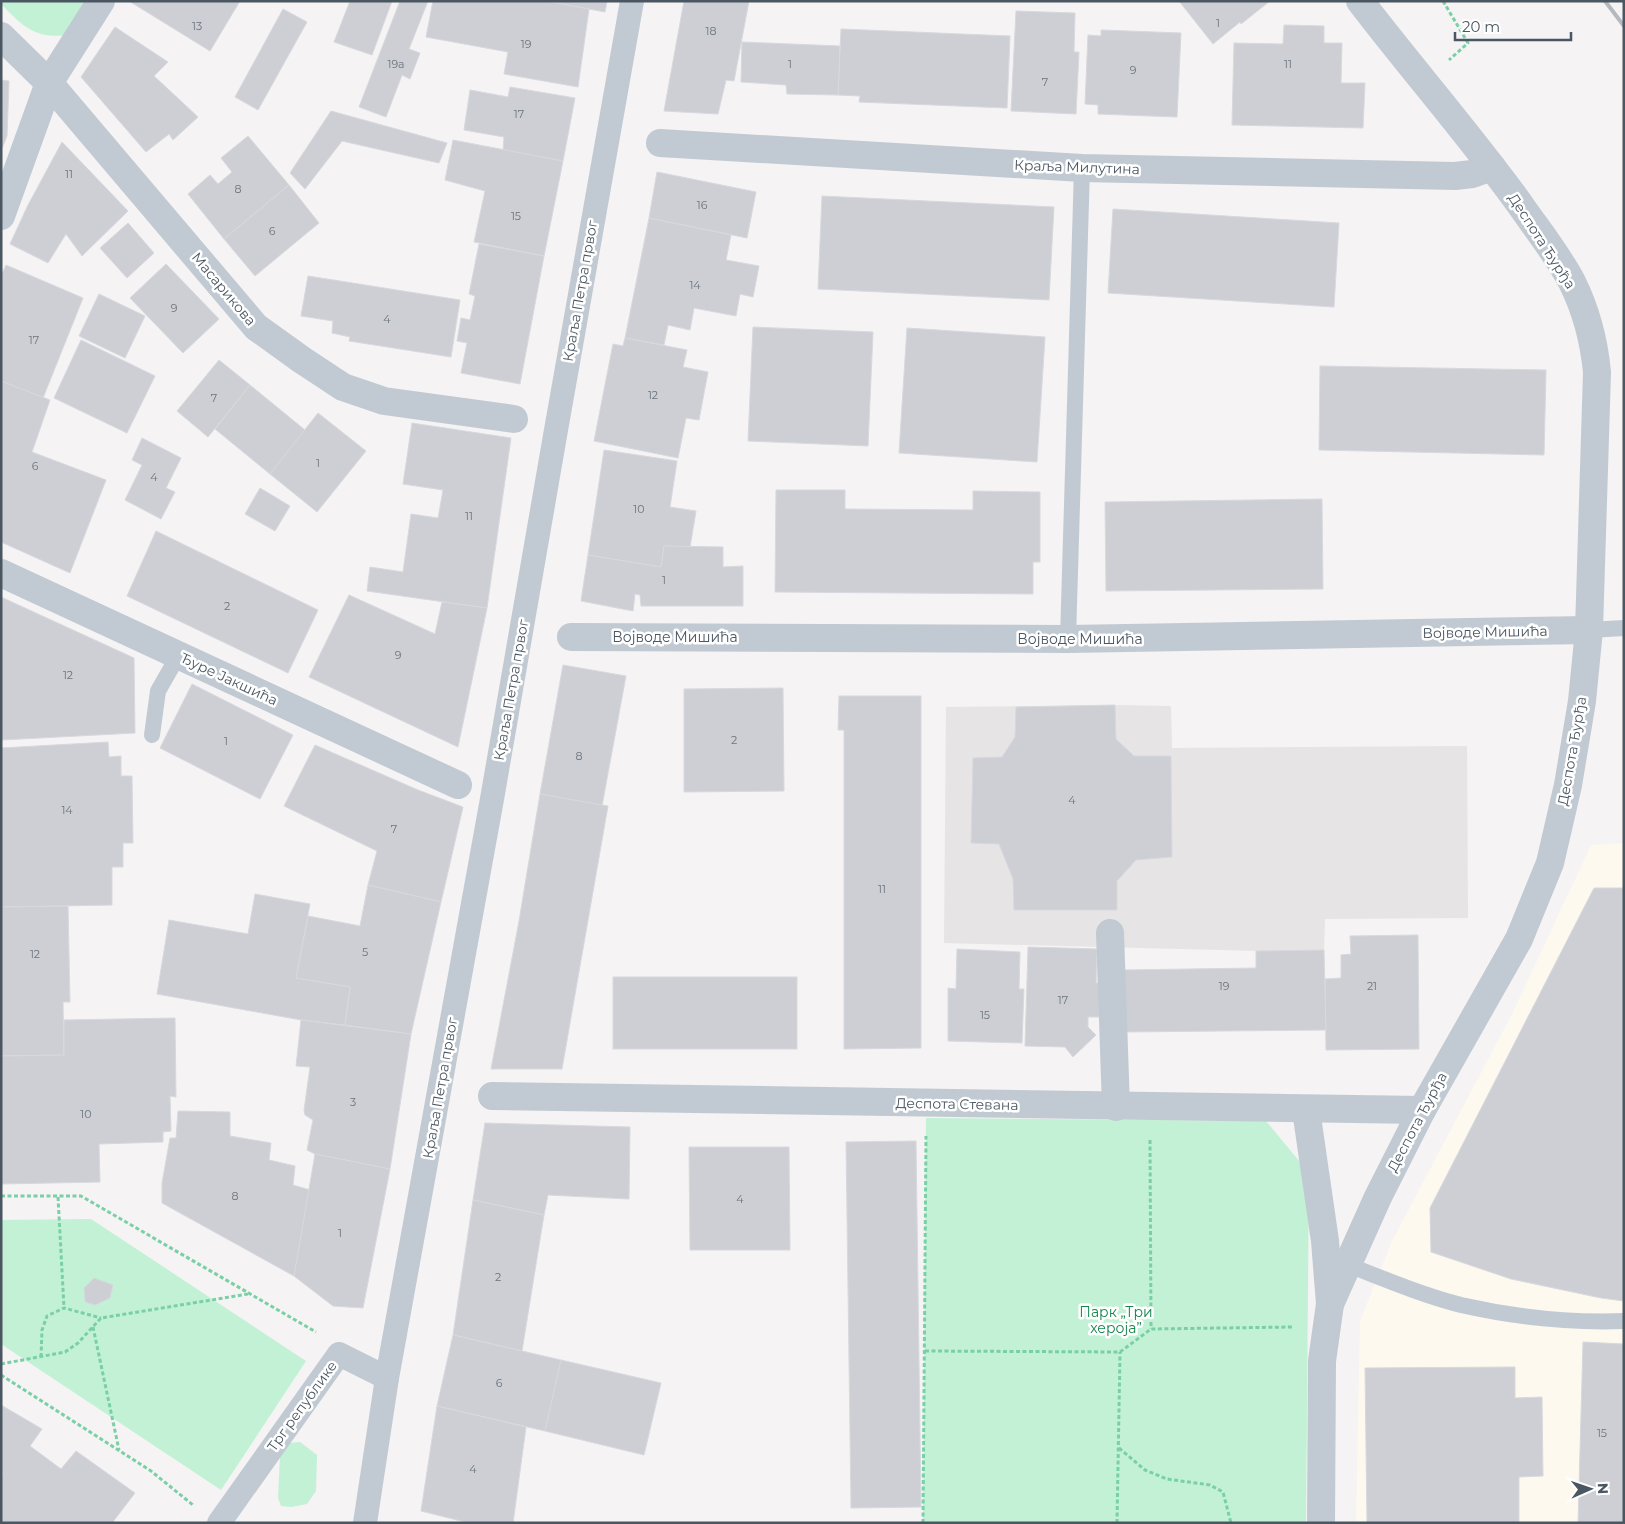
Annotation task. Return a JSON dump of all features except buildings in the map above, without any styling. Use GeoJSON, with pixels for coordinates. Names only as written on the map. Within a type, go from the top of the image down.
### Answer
{"type":"FeatureCollection","features":[{"type":"Feature","properties":{"kind":"street"},"geometry":{"type":"LineString","coordinates":[[1,216],[49,83],[102,1]]}},
{"type":"Feature","properties":{"kind":"street","name":"Краља Петра првог"},"geometry":{"type":"LineString","coordinates":[[387,1378],[492,799],[632,1]]}},
{"type":"Feature","properties":{"kind":"street","name":"Деспота Ђурђа"},"geometry":{"type":"LineString","coordinates":[[1321,1523],[1322,1361],[1330,1304],[1346,1264],[1422,1110],[1519,939],[1550,862],[1568,785],[1583,690],[1589,630],[1597,372],[1594,348],[1586,319],[1571,281],[1539,231],[1492,167],[1360,1]]}},
{"type":"Feature","properties":{"kind":"street","name":"Масарикова"},"geometry":{"type":"LineString","coordinates":[[1,36],[49,83],[256,327],[343,387],[384,401],[514,420]]}},
{"type":"Feature","properties":{"kind":"street","name":"Краља Милутина"},"geometry":{"type":"LineString","coordinates":[[660,143],[1082,168],[1455,176],[1472,174],[1492,167]]}},
{"type":"Feature","properties":{"kind":"street","name":"Ђуре Јакшића"},"geometry":{"type":"LineString","coordinates":[[1,572],[458,785]]}},
{"type":"Feature","properties":{"kind":"street","name":"Војводе Мишића"},"geometry":{"type":"LineString","coordinates":[[571,637],[1068,639],[1589,630]]}},
{"type":"Feature","properties":{"kind":"street"},"geometry":{"type":"LineString","coordinates":[[1110,933],[1116,1107]]}},
{"type":"Feature","properties":{"kind":"street","name":"Деспота Стевана"},"geometry":{"type":"LineString","coordinates":[[492,1096],[1306,1110],[1422,1110]]}},
{"type":"Feature","properties":{"kind":"street"},"geometry":{"type":"LineString","coordinates":[[1306,1110],[1324,1231],[1330,1304]]}},
{"type":"Feature","properties":{"kind":"street","name":"Трг републике"},"geometry":{"type":"LineString","coordinates":[[219,1523],[340,1354],[387,1378]]}},
{"type":"Feature","properties":{"kind":"street"},"geometry":{"type":"LineString","coordinates":[[364,1523],[387,1378]]}},
{"type":"Feature","properties":{"kind":"lane"},"geometry":{"type":"LineString","coordinates":[[1068,639],[1082,168]]}},
{"type":"Feature","properties":{"kind":"lane"},"geometry":{"type":"LineString","coordinates":[[1589,630],[1624,628]]}},
{"type":"Feature","properties":{"kind":"lane"},"geometry":{"type":"LineString","coordinates":[[152,735],[158,691],[178,656]]}},
{"type":"Feature","properties":{"kind":"lane"},"geometry":{"type":"LineString","coordinates":[[1346,1264],[1416,1291],[1460,1304],[1514,1316],[1594,1322],[1624,1321]]}},
{"type":"Feature","properties":{"kind":"path"},"geometry":{"type":"LineString","coordinates":[[1423,82],[1468,43],[1442,1]]}},
{"type":"Feature","properties":{"kind":"path"},"geometry":{"type":"LineString","coordinates":[[923,1523],[926,1128]]}},
{"type":"Feature","properties":{"kind":"path"},"geometry":{"type":"LineString","coordinates":[[1150,1140],[1150,1329]]}},
{"type":"Feature","properties":{"kind":"path"},"geometry":{"type":"LineString","coordinates":[[1,1196],[81,1196],[329,1340],[340,1354]]}},
{"type":"Feature","properties":{"kind":"path"},"geometry":{"type":"LineString","coordinates":[[58,1196],[64,1308]]}},
{"type":"Feature","properties":{"kind":"path"},"geometry":{"type":"LineString","coordinates":[[41,1357],[42,1330],[47,1316],[64,1308],[101,1318],[249,1294]]}},
{"type":"Feature","properties":{"kind":"path"},"geometry":{"type":"LineString","coordinates":[[1,1364],[65,1352],[78,1343],[101,1318]]}},
{"type":"Feature","properties":{"kind":"path"},"geometry":{"type":"LineString","coordinates":[[925,1351],[1120,1352],[1150,1329],[1298,1326]]}},
{"type":"Feature","properties":{"kind":"path"},"geometry":{"type":"LineString","coordinates":[[93,1327],[119,1451]]}},
{"type":"Feature","properties":{"kind":"path"},"geometry":{"type":"LineString","coordinates":[[1117,1523],[1120,1352]]}},
{"type":"Feature","properties":{"kind":"path"},"geometry":{"type":"LineString","coordinates":[[1,1375],[151,1472],[193,1506]]}},
{"type":"Feature","properties":{"kind":"path"},"geometry":{"type":"LineString","coordinates":[[1118,1448],[1145,1470],[1167,1479],[1210,1485],[1223,1492],[1231,1523]]}},
{"type":"Feature","properties":{"kind":"shaded area"},"geometry":{"type":"Polygon","coordinates":[[[1171,706],[1172,748],[1467,746],[1468,918],[1325,919],[1324,950],[1259,951],[944,943],[946,707],[1171,706]]]}},
{"type":"Feature","properties":{"kind":"shaded area"},"geometry":{"type":"Polygon","coordinates":[[[1624,843],[1624,1523],[1356,1523],[1360,1321],[1392,1241],[1512,1014],[1591,845],[1624,843]]]}},
{"type":"Feature","properties":{"kind":"green space"},"geometry":{"type":"Polygon","coordinates":[[[1,1],[85,1],[67,35],[56,36],[37,33],[23,25],[1,4],[1,1]]]}},
{"type":"Feature","properties":{"kind":"green space","name":"Парк „Три хероја”"},"geometry":{"type":"Polygon","coordinates":[[[926,1118],[1266,1121],[1309,1173],[1306,1523],[923,1523],[926,1118]]]}},
{"type":"Feature","properties":{"kind":"green space"},"geometry":{"type":"Polygon","coordinates":[[[91,1219],[306,1361],[221,1490],[1,1344],[1,1220],[91,1219]]]}},
{"type":"Feature","properties":{"kind":"green space"},"geometry":{"type":"Polygon","coordinates":[[[300,1442],[317,1455],[316,1491],[307,1504],[291,1507],[281,1506],[278,1498],[280,1456],[288,1443],[300,1442]]]}},
{"type":"Feature","properties":{"kind":"railway"},"geometry":{"type":"LineString","coordinates":[[1605,1],[1624,26]]}}]}
